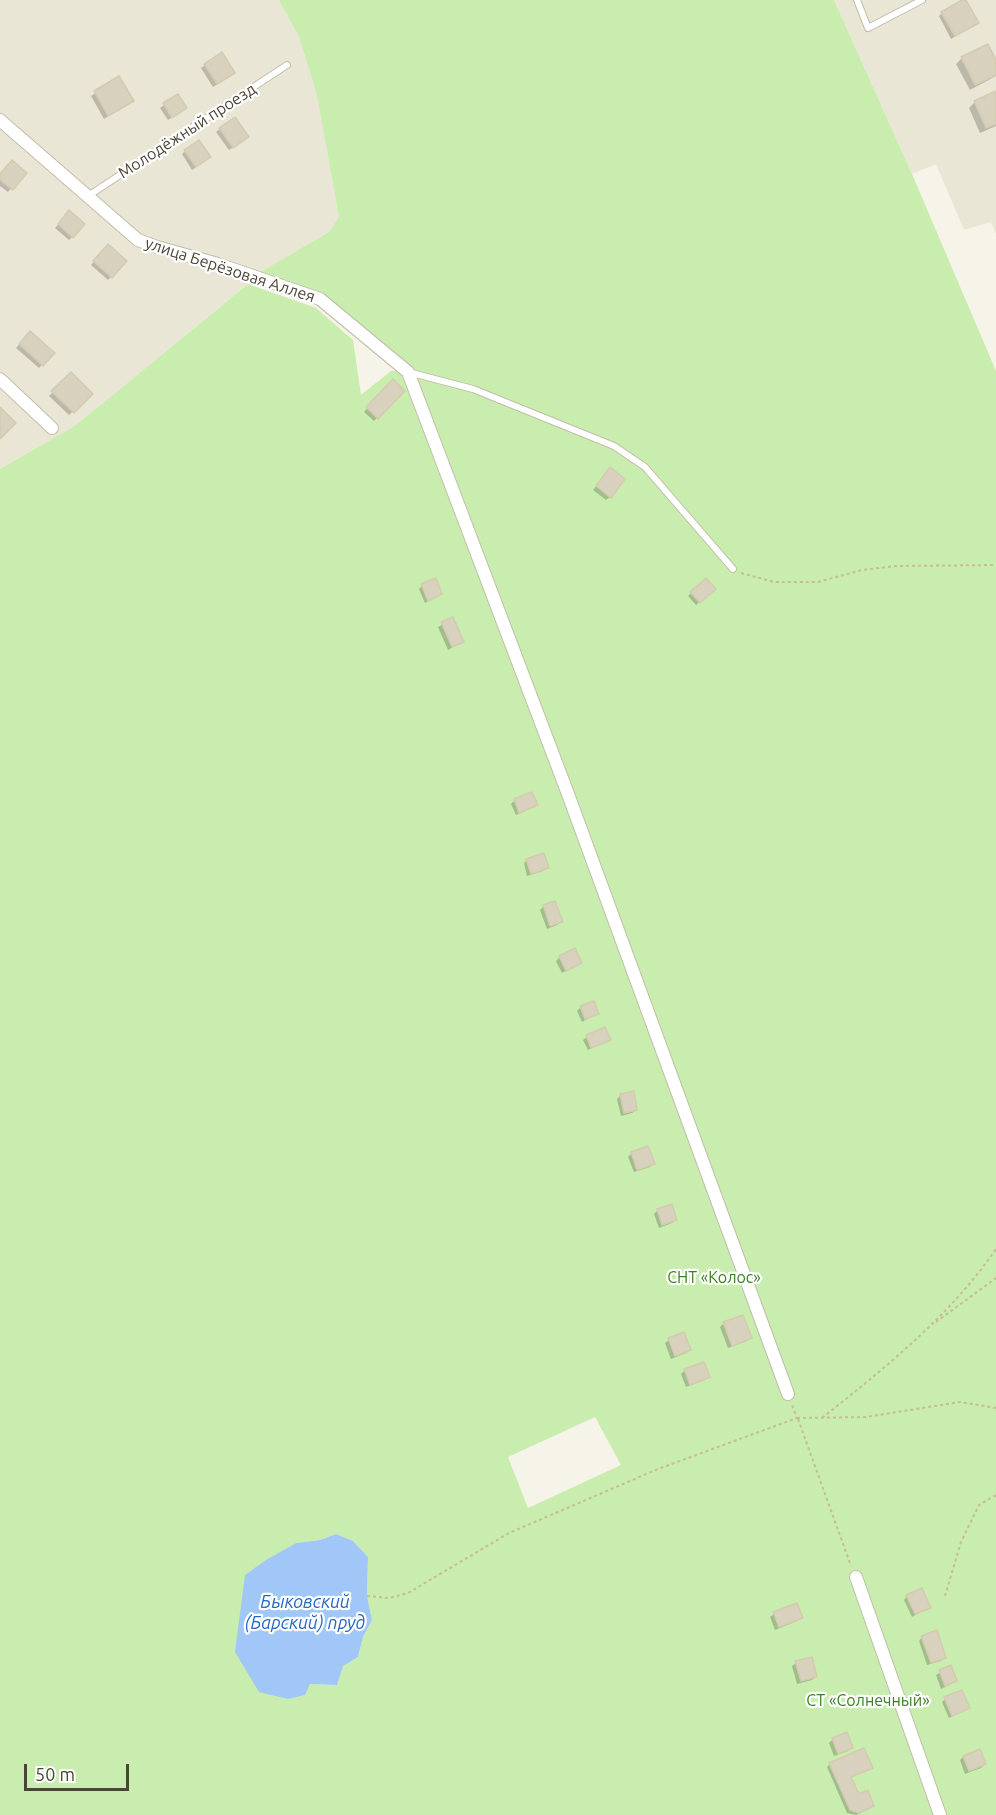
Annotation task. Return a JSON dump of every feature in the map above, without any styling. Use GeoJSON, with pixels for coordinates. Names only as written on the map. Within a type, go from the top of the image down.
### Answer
{"type":"FeatureCollection","features":[{"type":"Feature","properties":{"kind":"street","name":"улица Берёзовая Аллея"},"geometry":{"type":"LineString","coordinates":[[0,120],[138,240],[320,299],[408,372]]}},
{"type":"Feature","properties":{"kind":"street"},"geometry":{"type":"LineString","coordinates":[[408,372],[568,794],[790,1398]]}},
{"type":"Feature","properties":{"kind":"street"},"geometry":{"type":"LineString","coordinates":[[0,379],[52,428]]}},
{"type":"Feature","properties":{"kind":"street"},"geometry":{"type":"LineString","coordinates":[[856,1577],[940,1815]]}},
{"type":"Feature","properties":{"kind":"lane"},"geometry":{"type":"LineString","coordinates":[[857,0],[868,28],[922,0]]}},
{"type":"Feature","properties":{"kind":"lane","name":"Молодёжный проезд"},"geometry":{"type":"LineString","coordinates":[[88,196],[286,65]]}},
{"type":"Feature","properties":{"kind":"lane"},"geometry":{"type":"LineString","coordinates":[[408,372],[473,389],[614,446],[645,467],[733,569]]}},
{"type":"Feature","properties":{"kind":"path"},"geometry":{"type":"LineString","coordinates":[[733,569],[774,582],[818,582],[862,570],[896,566],[996,565]]}},
{"type":"Feature","properties":{"kind":"path"},"geometry":{"type":"LineString","coordinates":[[822,1418],[881,1371],[932,1325],[974,1280],[996,1249]]}},
{"type":"Feature","properties":{"kind":"path"},"geometry":{"type":"LineString","coordinates":[[932,1325],[996,1278]]}},
{"type":"Feature","properties":{"kind":"path"},"geometry":{"type":"LineString","coordinates":[[790,1398],[856,1577]]}},
{"type":"Feature","properties":{"kind":"path"},"geometry":{"type":"LineString","coordinates":[[367,1596],[389,1598],[408,1593],[509,1533],[658,1469],[797,1418],[866,1417],[960,1402],[996,1408]]}},
{"type":"Feature","properties":{"kind":"path"},"geometry":{"type":"LineString","coordinates":[[945,1596],[961,1542],[979,1505],[996,1495]]}},
{"type":"Feature","properties":{"kind":"shaded area"},"geometry":{"type":"Polygon","coordinates":[[[0,0],[279,0],[299,37],[317,96],[339,217],[329,232],[267,268],[76,425],[0,469],[0,0]]]}},
{"type":"Feature","properties":{"kind":"shaded area"},"geometry":{"type":"Polygon","coordinates":[[[834,0],[996,0],[996,234],[991,222],[964,230],[936,164],[912,174],[834,0]]]}},
{"type":"Feature","properties":{"kind":"green space"},"geometry":{"type":"Polygon","coordinates":[[[279,0],[834,0],[912,174],[996,371],[996,1815],[0,1815],[0,469],[76,425],[248,284],[316,308],[353,340],[361,395],[391,371],[407,371],[320,299],[255,277],[329,232],[339,217],[317,96],[299,37],[279,0]],[[595,1417],[508,1457],[528,1508],[621,1465],[595,1417]],[[336,1534],[320,1540],[296,1543],[245,1575],[245,1586],[310,1684],[337,1685],[342,1666],[358,1657],[363,1637],[372,1620],[367,1596],[368,1557],[353,1541],[336,1534]]]}},
{"type":"Feature","properties":{"kind":"water","name":"Быковский (Барский) пруд"},"geometry":{"type":"Polygon","coordinates":[[[336,1534],[353,1541],[368,1557],[367,1596],[372,1620],[363,1637],[358,1657],[343,1666],[337,1685],[310,1684],[305,1695],[288,1699],[259,1692],[235,1652],[245,1575],[296,1543],[320,1540],[336,1534]]]}},
{"type":"Feature","properties":{"kind":"building"},"geometry":{"type":"Polygon","coordinates":[[[966,0],[979,23],[955,36],[941,12],[966,0]]]}},
{"type":"Feature","properties":{"kind":"building"},"geometry":{"type":"Polygon","coordinates":[[[988,44],[996,60],[996,75],[975,85],[961,57],[988,44]]]}},
{"type":"Feature","properties":{"kind":"building"},"geometry":{"type":"Polygon","coordinates":[[[222,52],[235,73],[217,84],[204,64],[222,52]]]}},
{"type":"Feature","properties":{"kind":"building"},"geometry":{"type":"Polygon","coordinates":[[[119,76],[134,101],[108,116],[94,91],[119,76]]]}},
{"type":"Feature","properties":{"kind":"building"},"geometry":{"type":"Polygon","coordinates":[[[996,91],[996,124],[986,128],[974,101],[996,91]]]}},
{"type":"Feature","properties":{"kind":"building"},"geometry":{"type":"Polygon","coordinates":[[[178,94],[187,108],[172,118],[163,103],[178,94]]]}},
{"type":"Feature","properties":{"kind":"building"},"geometry":{"type":"Polygon","coordinates":[[[235,117],[249,137],[233,148],[219,128],[235,117]]]}},
{"type":"Feature","properties":{"kind":"building"},"geometry":{"type":"Polygon","coordinates":[[[199,140],[211,157],[196,167],[184,150],[199,140]]]}},
{"type":"Feature","properties":{"kind":"building"},"geometry":{"type":"Polygon","coordinates":[[[12,160],[27,173],[13,190],[0,180],[0,174],[12,160]]]}},
{"type":"Feature","properties":{"kind":"building"},"geometry":{"type":"Polygon","coordinates":[[[69,210],[85,224],[73,238],[58,224],[69,210]]]}},
{"type":"Feature","properties":{"kind":"building"},"geometry":{"type":"Polygon","coordinates":[[[108,244],[127,261],[112,278],[93,261],[108,244]]]}},
{"type":"Feature","properties":{"kind":"building"},"geometry":{"type":"Polygon","coordinates":[[[30,331],[55,353],[43,366],[19,344],[30,331]]]}},
{"type":"Feature","properties":{"kind":"building"},"geometry":{"type":"Polygon","coordinates":[[[71,372],[93,394],[74,413],[51,391],[71,372]]]}},
{"type":"Feature","properties":{"kind":"building"},"geometry":{"type":"Polygon","coordinates":[[[393,379],[405,391],[378,419],[366,407],[393,379]]]}},
{"type":"Feature","properties":{"kind":"building"},"geometry":{"type":"Polygon","coordinates":[[[0,407],[16,423],[0,439],[0,407]]]}},
{"type":"Feature","properties":{"kind":"building"},"geometry":{"type":"Polygon","coordinates":[[[610,467],[625,479],[611,498],[596,486],[610,467]]]}},
{"type":"Feature","properties":{"kind":"building"},"geometry":{"type":"Polygon","coordinates":[[[436,578],[442,594],[428,601],[421,584],[436,578]]]}},
{"type":"Feature","properties":{"kind":"building"},"geometry":{"type":"Polygon","coordinates":[[[706,578],[716,589],[700,603],[690,592],[706,578]]]}},
{"type":"Feature","properties":{"kind":"building"},"geometry":{"type":"Polygon","coordinates":[[[453,617],[464,642],[452,647],[441,622],[453,617]]]}},
{"type":"Feature","properties":{"kind":"building"},"geometry":{"type":"Polygon","coordinates":[[[532,792],[538,805],[519,813],[514,799],[532,792]]]}},
{"type":"Feature","properties":{"kind":"building"},"geometry":{"type":"Polygon","coordinates":[[[544,853],[549,868],[531,874],[526,859],[544,853]]]}},
{"type":"Feature","properties":{"kind":"building"},"geometry":{"type":"Polygon","coordinates":[[[555,901],[563,922],[550,926],[543,905],[555,901]]]}},
{"type":"Feature","properties":{"kind":"building"},"geometry":{"type":"Polygon","coordinates":[[[575,948],[582,963],[566,971],[559,956],[575,948]]]}},
{"type":"Feature","properties":{"kind":"building"},"geometry":{"type":"Polygon","coordinates":[[[594,1001],[599,1014],[585,1019],[580,1006],[594,1001]]]}},
{"type":"Feature","properties":{"kind":"building"},"geometry":{"type":"Polygon","coordinates":[[[605,1027],[611,1040],[591,1048],[586,1035],[605,1027]]]}},
{"type":"Feature","properties":{"kind":"building"},"geometry":{"type":"Polygon","coordinates":[[[634,1091],[637,1110],[624,1113],[620,1094],[634,1091]]]}},
{"type":"Feature","properties":{"kind":"building"},"geometry":{"type":"Polygon","coordinates":[[[648,1146],[655,1164],[637,1170],[631,1152],[648,1146]]]}},
{"type":"Feature","properties":{"kind":"building"},"geometry":{"type":"Polygon","coordinates":[[[672,1204],[677,1220],[662,1225],[657,1209],[672,1204]]]}},
{"type":"Feature","properties":{"kind":"building"},"geometry":{"type":"Polygon","coordinates":[[[743,1315],[752,1338],[732,1346],[723,1322],[743,1315]]]}},
{"type":"Feature","properties":{"kind":"building"},"geometry":{"type":"Polygon","coordinates":[[[684,1332],[691,1350],[675,1356],[668,1338],[684,1332]]]}},
{"type":"Feature","properties":{"kind":"building"},"geometry":{"type":"Polygon","coordinates":[[[704,1362],[710,1377],[690,1385],[684,1369],[704,1362]]]}},
{"type":"Feature","properties":{"kind":"building"},"geometry":{"type":"Polygon","coordinates":[[[922,1588],[931,1608],[915,1614],[906,1595],[922,1588]]]}},
{"type":"Feature","properties":{"kind":"building"},"geometry":{"type":"Polygon","coordinates":[[[797,1603],[803,1618],[779,1627],[773,1612],[797,1603]]]}},
{"type":"Feature","properties":{"kind":"building"},"geometry":{"type":"Polygon","coordinates":[[[937,1630],[946,1658],[931,1663],[921,1636],[937,1630]]]}},
{"type":"Feature","properties":{"kind":"building"},"geometry":{"type":"Polygon","coordinates":[[[812,1657],[817,1677],[801,1681],[795,1661],[812,1657]]]}},
{"type":"Feature","properties":{"kind":"building"},"geometry":{"type":"Polygon","coordinates":[[[951,1665],[957,1681],[945,1686],[939,1670],[951,1665]]]}},
{"type":"Feature","properties":{"kind":"building"},"geometry":{"type":"Polygon","coordinates":[[[962,1690],[970,1708],[952,1716],[944,1697],[962,1690]]]}},
{"type":"Feature","properties":{"kind":"building"},"geometry":{"type":"Polygon","coordinates":[[[847,1732],[853,1748],[838,1754],[832,1738],[847,1732]]]}},
{"type":"Feature","properties":{"kind":"building"},"geometry":{"type":"Polygon","coordinates":[[[864,1748],[873,1768],[851,1777],[859,1794],[868,1790],[874,1806],[859,1813],[850,1810],[829,1763],[864,1748]]]}},
{"type":"Feature","properties":{"kind":"building"},"geometry":{"type":"Polygon","coordinates":[[[980,1749],[986,1764],[969,1771],[963,1756],[980,1749]]]}},
{"type":"Feature","properties":{"kind":"park label","name":"СНТ «Колос»"},"geometry":{"type":"Point","coordinates":[714,1278]}},
{"type":"Feature","properties":{"kind":"park label","name":"СТ «Солнечный»"},"geometry":{"type":"Point","coordinates":[868,1701]}}]}
